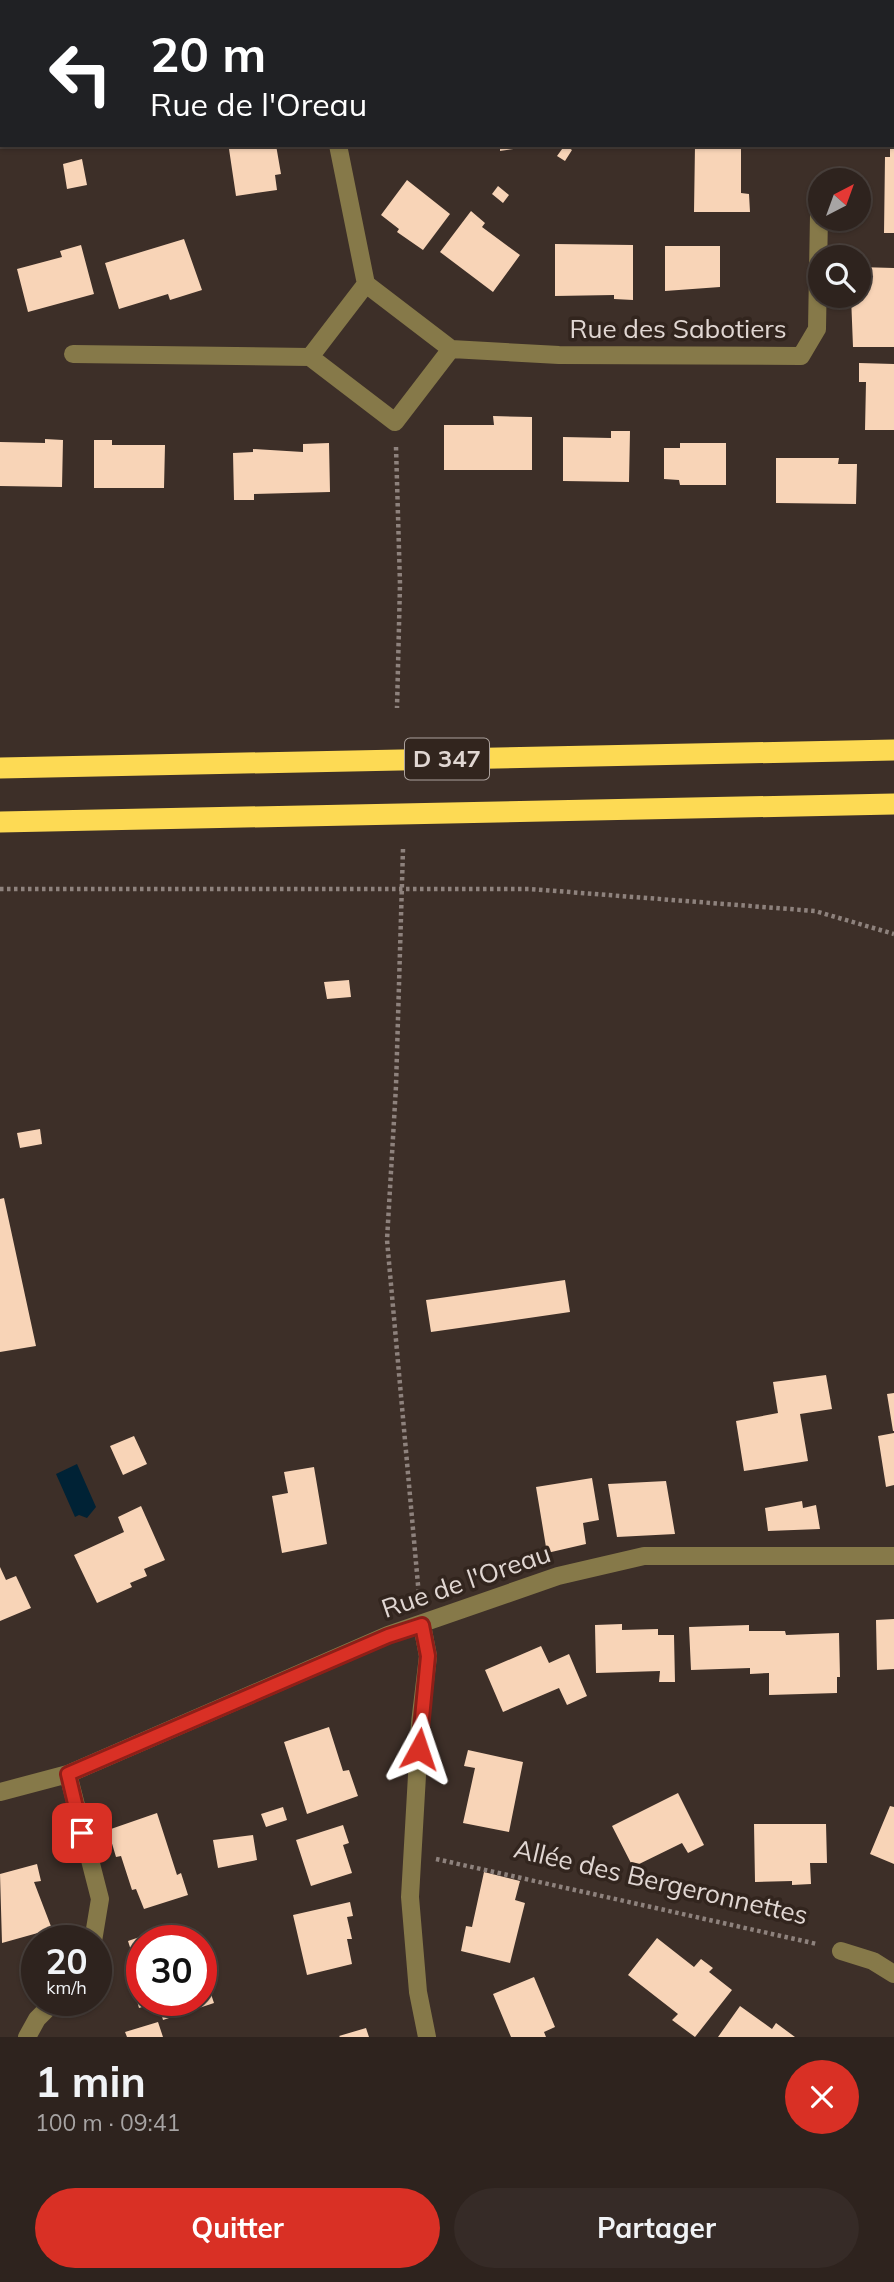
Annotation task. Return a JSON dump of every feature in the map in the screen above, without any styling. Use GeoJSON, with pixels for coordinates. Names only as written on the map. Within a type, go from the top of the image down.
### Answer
{"type":"FeatureCollection","features":[{"type":"Feature","properties":{"kind":"highway","name":"D 347"},"geometry":{"type":"LineString","coordinates":[[0,768],[894,750]]}},
{"type":"Feature","properties":{"kind":"highway","name":"D 347"},"geometry":{"type":"LineString","coordinates":[[0,822],[894,804]]}},
{"type":"Feature","properties":{"kind":"street"},"geometry":{"type":"LineString","coordinates":[[73,354],[310,357],[395,422],[451,349],[366,284],[338,147]]}},
{"type":"Feature","properties":{"kind":"street","name":"Rue des Sabotiers"},"geometry":{"type":"LineString","coordinates":[[451,349],[559,355],[801,356],[817,329],[819,231]]}},
{"type":"Feature","properties":{"kind":"street"},"geometry":{"type":"LineString","coordinates":[[310,357],[366,284]]}},
{"type":"Feature","properties":{"kind":"street","name":"Rue de l'Oreau"},"geometry":{"type":"LineString","coordinates":[[0,1792],[68,1774],[388,1636],[558,1576],[644,1556],[894,1556]]}},
{"type":"Feature","properties":{"kind":"street"},"geometry":{"type":"LineString","coordinates":[[422,1625],[428,1656],[410,1897],[418,1992],[427,2037]]}},
{"type":"Feature","properties":{"kind":"street"},"geometry":{"type":"LineString","coordinates":[[68,1774],[100,1899],[96,1925]]}},
{"type":"Feature","properties":{"kind":"street"},"geometry":{"type":"LineString","coordinates":[[842,1951],[873,1961],[894,1974]]}},
{"type":"Feature","properties":{"kind":"street"},"geometry":{"type":"LineString","coordinates":[[27,2037],[39,2016]]}},
{"type":"Feature","properties":{"kind":"path"},"geometry":{"type":"LineString","coordinates":[[395,422],[400,584],[397,708]]}},
{"type":"Feature","properties":{"kind":"path"},"geometry":{"type":"LineString","coordinates":[[402,849],[396,1086],[387,1240],[422,1625]]}},
{"type":"Feature","properties":{"kind":"path"},"geometry":{"type":"LineString","coordinates":[[0,889],[543,890],[815,911],[894,934]]}},
{"type":"Feature","properties":{"kind":"path","name":"Allée des Bergeronnettes"},"geometry":{"type":"LineString","coordinates":[[412,1853],[842,1951]]}},
{"type":"Feature","properties":{"kind":"water"},"geometry":{"type":"Polygon","coordinates":[[[77,1464],[96,1507],[87,1518],[79,1515],[75,1517],[56,1474],[77,1464]]]}},
{"type":"Feature","properties":{"kind":"building"},"geometry":{"type":"Polygon","coordinates":[[[276,147],[281,174],[275,175],[277,190],[236,196],[229,149],[276,147]]]}},
{"type":"Feature","properties":{"kind":"building"},"geometry":{"type":"Polygon","coordinates":[[[500,147],[528,147],[500,151],[500,147]]]}},
{"type":"Feature","properties":{"kind":"building"},"geometry":{"type":"Polygon","coordinates":[[[564,147],[572,150],[565,161],[557,156],[564,147]]]}},
{"type":"Feature","properties":{"kind":"building"},"geometry":{"type":"Polygon","coordinates":[[[695,147],[741,147],[741,193],[749,194],[750,212],[694,212],[695,147]]]}},
{"type":"Feature","properties":{"kind":"building"},"geometry":{"type":"Polygon","coordinates":[[[890,147],[894,147],[894,233],[884,233],[885,157],[890,157],[890,147]]]}},
{"type":"Feature","properties":{"kind":"building"},"geometry":{"type":"Polygon","coordinates":[[[82,159],[87,185],[67,189],[63,164],[82,159]]]}},
{"type":"Feature","properties":{"kind":"building"},"geometry":{"type":"Polygon","coordinates":[[[407,180],[450,214],[423,250],[397,232],[399,229],[381,215],[407,180]]]}},
{"type":"Feature","properties":{"kind":"building"},"geometry":{"type":"Polygon","coordinates":[[[498,186],[509,195],[503,203],[492,194],[498,186]]]}},
{"type":"Feature","properties":{"kind":"building"},"geometry":{"type":"Polygon","coordinates":[[[471,211],[485,223],[482,227],[520,255],[493,292],[440,252],[471,211]]]}},
{"type":"Feature","properties":{"kind":"building"},"geometry":{"type":"Polygon","coordinates":[[[184,239],[202,290],[170,300],[168,294],[119,309],[105,263],[184,239]]]}},
{"type":"Feature","properties":{"kind":"building"},"geometry":{"type":"Polygon","coordinates":[[[555,244],[633,245],[633,300],[614,299],[614,295],[555,296],[555,244]]]}},
{"type":"Feature","properties":{"kind":"building"},"geometry":{"type":"Polygon","coordinates":[[[81,245],[94,294],[28,312],[17,269],[62,257],[60,251],[81,245]]]}},
{"type":"Feature","properties":{"kind":"building"},"geometry":{"type":"Polygon","coordinates":[[[665,246],[720,246],[720,287],[665,291],[665,246]]]}},
{"type":"Feature","properties":{"kind":"building"},"geometry":{"type":"Polygon","coordinates":[[[871,267],[894,268],[894,347],[853,347],[851,308],[871,308],[871,267]]]}},
{"type":"Feature","properties":{"kind":"building"},"geometry":{"type":"Polygon","coordinates":[[[859,363],[894,364],[894,430],[865,430],[866,382],[859,382],[859,363]]]}},
{"type":"Feature","properties":{"kind":"building"},"geometry":{"type":"Polygon","coordinates":[[[493,416],[532,417],[532,470],[444,470],[444,425],[494,425],[493,416]]]}},
{"type":"Feature","properties":{"kind":"building"},"geometry":{"type":"Polygon","coordinates":[[[611,431],[630,431],[629,482],[563,481],[563,437],[611,438],[611,431]]]}},
{"type":"Feature","properties":{"kind":"building"},"geometry":{"type":"Polygon","coordinates":[[[45,439],[63,440],[62,487],[0,486],[0,442],[45,443],[45,439]]]}},
{"type":"Feature","properties":{"kind":"building"},"geometry":{"type":"Polygon","coordinates":[[[94,440],[112,440],[112,445],[165,445],[164,488],[94,488],[94,440]]]}},
{"type":"Feature","properties":{"kind":"building"},"geometry":{"type":"Polygon","coordinates":[[[329,443],[330,492],[254,494],[254,500],[234,500],[233,453],[253,452],[253,449],[303,452],[303,444],[329,443]]]}},
{"type":"Feature","properties":{"kind":"building"},"geometry":{"type":"Polygon","coordinates":[[[680,443],[726,443],[726,485],[680,485],[679,480],[664,479],[664,448],[680,448],[680,443]]]}},
{"type":"Feature","properties":{"kind":"building"},"geometry":{"type":"Polygon","coordinates":[[[776,458],[839,458],[838,464],[857,464],[856,504],[776,503],[776,458]]]}},
{"type":"Feature","properties":{"kind":"building"},"geometry":{"type":"Polygon","coordinates":[[[349,980],[351,997],[327,999],[324,982],[349,980]]]}},
{"type":"Feature","properties":{"kind":"building"},"geometry":{"type":"Polygon","coordinates":[[[40,1129],[42,1144],[20,1148],[17,1133],[40,1129]]]}},
{"type":"Feature","properties":{"kind":"building"},"geometry":{"type":"Polygon","coordinates":[[[4,1198],[36,1346],[0,1352],[0,1199],[4,1198]]]}},
{"type":"Feature","properties":{"kind":"building"},"geometry":{"type":"Polygon","coordinates":[[[565,1280],[570,1312],[431,1332],[426,1300],[565,1280]]]}},
{"type":"Feature","properties":{"kind":"building"},"geometry":{"type":"Polygon","coordinates":[[[826,1375],[832,1409],[800,1414],[808,1461],[744,1471],[736,1421],[778,1413],[773,1382],[826,1375]]]}},
{"type":"Feature","properties":{"kind":"building"},"geometry":{"type":"Polygon","coordinates":[[[894,1393],[894,1431],[893,1431],[887,1394],[894,1393]]]}},
{"type":"Feature","properties":{"kind":"building"},"geometry":{"type":"Polygon","coordinates":[[[894,1433],[894,1485],[886,1487],[878,1436],[894,1433]]]}},
{"type":"Feature","properties":{"kind":"building"},"geometry":{"type":"Polygon","coordinates":[[[134,1436],[147,1464],[123,1475],[110,1446],[134,1436]]]}},
{"type":"Feature","properties":{"kind":"building"},"geometry":{"type":"Polygon","coordinates":[[[314,1467],[327,1544],[282,1553],[272,1496],[288,1493],[284,1472],[314,1467]]]}},
{"type":"Feature","properties":{"kind":"building"},"geometry":{"type":"Polygon","coordinates":[[[592,1478],[599,1520],[583,1523],[586,1544],[547,1553],[536,1487],[592,1478]]]}},
{"type":"Feature","properties":{"kind":"building"},"geometry":{"type":"Polygon","coordinates":[[[666,1481],[675,1534],[617,1537],[608,1484],[666,1481]]]}},
{"type":"Feature","properties":{"kind":"building"},"geometry":{"type":"Polygon","coordinates":[[[802,1501],[803,1508],[816,1505],[820,1529],[768,1531],[765,1508],[802,1501]]]}},
{"type":"Feature","properties":{"kind":"building"},"geometry":{"type":"Polygon","coordinates":[[[141,1506],[165,1560],[144,1569],[147,1576],[130,1583],[132,1587],[97,1603],[74,1555],[124,1532],[118,1517],[141,1506]]]}},
{"type":"Feature","properties":{"kind":"building"},"geometry":{"type":"Polygon","coordinates":[[[0,1567],[6,1580],[16,1576],[31,1608],[0,1621],[0,1567]]]}},
{"type":"Feature","properties":{"kind":"building"},"geometry":{"type":"Polygon","coordinates":[[[894,1619],[894,1669],[877,1670],[876,1620],[894,1619]]]}},
{"type":"Feature","properties":{"kind":"building"},"geometry":{"type":"Polygon","coordinates":[[[622,1624],[622,1630],[658,1629],[658,1635],[674,1635],[675,1682],[659,1682],[660,1671],[596,1673],[595,1625],[622,1624]]]}},
{"type":"Feature","properties":{"kind":"building"},"geometry":{"type":"Polygon","coordinates":[[[749,1625],[749,1631],[785,1631],[786,1635],[839,1633],[840,1677],[837,1677],[837,1693],[769,1695],[769,1673],[750,1674],[750,1668],[691,1670],[689,1627],[749,1625]]]}},
{"type":"Feature","properties":{"kind":"building"},"geometry":{"type":"Polygon","coordinates":[[[541,1646],[549,1663],[569,1654],[587,1696],[567,1705],[559,1688],[503,1712],[485,1670],[541,1646]]]}},
{"type":"Feature","properties":{"kind":"building"},"geometry":{"type":"Polygon","coordinates":[[[329,1727],[343,1771],[349,1770],[358,1796],[307,1814],[284,1742],[329,1727]]]}},
{"type":"Feature","properties":{"kind":"building"},"geometry":{"type":"Polygon","coordinates":[[[468,1750],[523,1762],[509,1832],[463,1823],[475,1768],[464,1766],[468,1750]]]}},
{"type":"Feature","properties":{"kind":"building"},"geometry":{"type":"Polygon","coordinates":[[[678,1793],[704,1845],[688,1853],[682,1843],[633,1867],[612,1826],[678,1793]]]}},
{"type":"Feature","properties":{"kind":"building"},"geometry":{"type":"Polygon","coordinates":[[[890,1806],[894,1807],[894,1864],[870,1854],[890,1806]]]}},
{"type":"Feature","properties":{"kind":"building"},"geometry":{"type":"Polygon","coordinates":[[[283,1807],[287,1820],[266,1827],[261,1814],[283,1807]]]}},
{"type":"Feature","properties":{"kind":"building"},"geometry":{"type":"Polygon","coordinates":[[[157,1813],[177,1875],[181,1873],[188,1895],[144,1909],[136,1889],[132,1890],[121,1856],[116,1857],[108,1830],[157,1813]]]}},
{"type":"Feature","properties":{"kind":"building"},"geometry":{"type":"Polygon","coordinates":[[[754,1824],[826,1824],[827,1863],[810,1863],[811,1884],[792,1885],[792,1881],[755,1882],[754,1824]]]}},
{"type":"Feature","properties":{"kind":"building"},"geometry":{"type":"Polygon","coordinates":[[[343,1825],[349,1843],[343,1845],[352,1873],[311,1886],[296,1840],[343,1825]]]}},
{"type":"Feature","properties":{"kind":"building"},"geometry":{"type":"Polygon","coordinates":[[[253,1835],[257,1860],[218,1868],[213,1840],[253,1835]]]}},
{"type":"Feature","properties":{"kind":"building"},"geometry":{"type":"Polygon","coordinates":[[[37,1864],[41,1881],[34,1882],[50,1925],[21,1925],[21,1938],[2,1943],[0,1874],[37,1864]]]}},
{"type":"Feature","properties":{"kind":"building"},"geometry":{"type":"Polygon","coordinates":[[[484,1872],[520,1881],[515,1900],[525,1903],[510,1963],[461,1951],[466,1926],[472,1927],[484,1872]]]}},
{"type":"Feature","properties":{"kind":"building"},"geometry":{"type":"Polygon","coordinates":[[[350,1902],[353,1916],[347,1917],[352,1939],[347,1939],[352,1964],[307,1975],[293,1915],[350,1902]]]}},
{"type":"Feature","properties":{"kind":"building"},"geometry":{"type":"Polygon","coordinates":[[[657,1938],[694,1967],[701,1959],[713,1968],[709,1972],[732,1990],[695,2037],[672,2020],[678,2014],[628,1975],[657,1938]]]}},
{"type":"Feature","properties":{"kind":"building"},"geometry":{"type":"Polygon","coordinates":[[[534,1977],[555,2027],[544,2032],[546,2037],[511,2037],[493,1994],[534,1977]]]}},
{"type":"Feature","properties":{"kind":"building"},"geometry":{"type":"Polygon","coordinates":[[[740,2006],[772,2029],[776,2023],[795,2037],[718,2037],[740,2006]]]}},
{"type":"Feature","properties":{"kind":"building"},"geometry":{"type":"Polygon","coordinates":[[[158,2022],[163,2037],[127,2037],[125,2032],[158,2022]]]}},
{"type":"Feature","properties":{"kind":"building"},"geometry":{"type":"Polygon","coordinates":[[[366,2028],[369,2037],[339,2036],[366,2028]]]}},
{"type":"Feature","properties":{"kind":"route"},"geometry":{"type":"LineString","coordinates":[[82,1833],[68,1774],[388,1636],[422,1625],[428,1656],[419,1749]]}}]}
